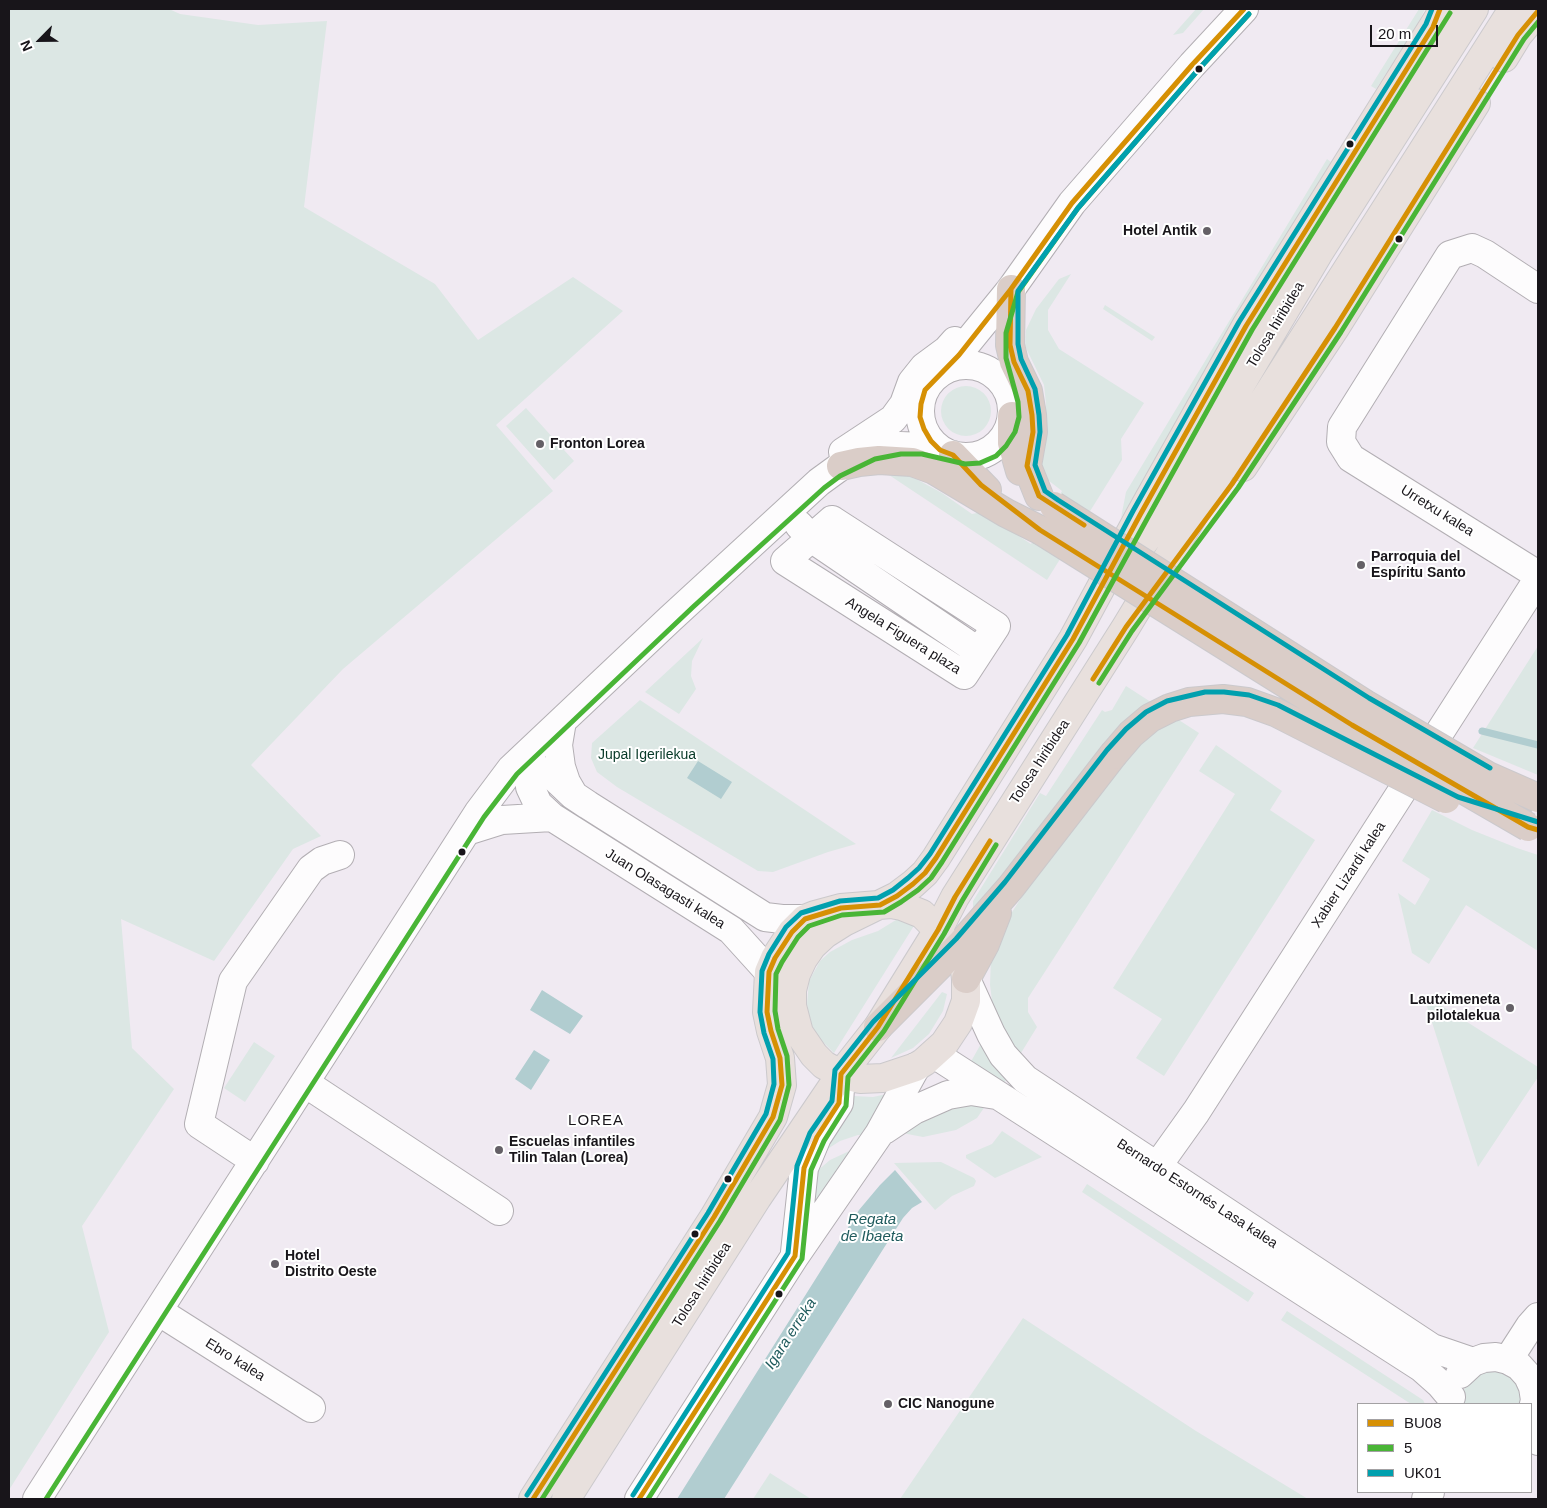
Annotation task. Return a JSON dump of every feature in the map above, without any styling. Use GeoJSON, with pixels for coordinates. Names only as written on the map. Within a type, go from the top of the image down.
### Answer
{"type":"FeatureCollection","features":[{"type":"Feature","properties":{"kind":"highway"},"geometry":{"type":"LineString","coordinates":[[1011,289],[1010,345],[1014,362],[1028,391],[1032,414],[1033,432],[1027,466],[1046,501]]}},
{"type":"Feature","properties":{"kind":"highway"},"geometry":{"type":"LineString","coordinates":[[1009,403],[1012,443],[1019,470],[1027,482],[1046,501],[1365,704],[1488,776],[1538,798]]}},
{"type":"Feature","properties":{"kind":"highway"},"geometry":{"type":"LineString","coordinates":[[947,453],[981,485],[1040,530],[1352,725],[1533,828]]}},
{"type":"Feature","properties":{"kind":"highway"},"geometry":{"type":"LineString","coordinates":[[841,466],[873,461],[912,462],[934,470],[1006,513],[1040,530]]}},
{"type":"Feature","properties":{"kind":"highway"},"geometry":{"type":"LineString","coordinates":[[878,1027],[956,949],[1011,886],[1112,755],[1131,734],[1150,718],[1170,708],[1189,702],[1223,699],[1247,702],[1275,712],[1455,804],[1533,828]]}},
{"type":"Feature","properties":{"kind":"highway"},"geometry":{"type":"LineString","coordinates":[[966,979],[985,944],[998,910],[1011,886]]}},
{"type":"Feature","properties":{"kind":"main road","name":"Tolosa hiribidea"},"geometry":{"type":"LineString","coordinates":[[1073,639],[1158,524],[1318,254],[1474,9]]}},
{"type":"Feature","properties":{"kind":"main road","name":"Tolosa hiribidea"},"geometry":{"type":"LineString","coordinates":[[566,1499],[757,1198],[840,1074],[878,1027],[938,930],[954,897],[1126,627],[1245,430],[1513,9]]}},
{"type":"Feature","properties":{"kind":"main road","name":"Tolosa hiribidea"},"geometry":{"type":"LineString","coordinates":[[1126,627],[1237,476],[1335,328],[1518,35],[1538,11]]}},
{"type":"Feature","properties":{"kind":"main road","name":"Tolosa hiribidea"},"geometry":{"type":"LineString","coordinates":[[925,1060],[883,1078],[860,1079],[840,1074],[824,1065],[798,1033],[792,1006],[794,982],[803,959],[812,946],[825,934],[844,922],[897,896],[925,872],[1073,639],[1246,326],[1439,15]]}},
{"type":"Feature","properties":{"kind":"main road"},"geometry":{"type":"LineString","coordinates":[[925,1060],[944,1044],[958,1023],[966,1001],[966,979],[956,949],[954,897]]}},
{"type":"Feature","properties":{"kind":"main road","name":"Tolosa hiribidea"},"geometry":{"type":"LineString","coordinates":[[533,1499],[714,1217],[773,1117],[782,1085],[780,1058],[770,1030],[767,1012],[769,972],[775,958],[792,932],[806,919],[841,908],[880,904]]}},
{"type":"Feature","properties":{"kind":"main road"},"geometry":{"type":"LineString","coordinates":[[880,904],[902,906],[922,914],[956,949]]}},
{"type":"Feature","properties":{"kind":"street"},"geometry":{"type":"LineString","coordinates":[[947,453],[931,441],[924,429],[920,417],[925,390],[945,370],[1011,289],[1072,203],[1244,9]]}},
{"type":"Feature","properties":{"kind":"street"},"geometry":{"type":"LineString","coordinates":[[812,488],[820,470],[893,419],[904,404],[912,382],[924,366],[947,350],[969,327],[1014,262],[1050,234]]}},
{"type":"Feature","properties":{"kind":"street","name":"Urretxu kalea"},"geometry":{"type":"LineString","coordinates":[[1538,290],[1485,254],[1472,248],[1450,255],[1342,427],[1341,442],[1351,458],[1538,575]]}},
{"type":"Feature","properties":{"kind":"street"},"geometry":{"type":"LineString","coordinates":[[37,1499],[467,831],[524,762],[562,721],[676,613],[812,488],[841,466],[872,452],[900,446],[923,447],[966,457],[979,456],[992,450],[1001,441],[1008,429],[1009,403],[998,359],[998,332],[1011,289]]}},
{"type":"Feature","properties":{"kind":"street"},"geometry":{"type":"LineString","coordinates":[[945,370],[958,366],[973,366],[987,370],[998,378],[1009,403]]}},
{"type":"Feature","properties":{"kind":"street"},"geometry":{"type":"LineString","coordinates":[[872,452],[900,427],[921,404]]}},
{"type":"Feature","properties":{"kind":"street","name":"Angela Figuera plaza"},"geometry":{"type":"LineString","coordinates":[[787,512],[811,538],[969,645]]}},
{"type":"Feature","properties":{"kind":"street","name":"Angela Figuera plaza"},"geometry":{"type":"LineString","coordinates":[[832,520],[996,626],[964,675],[785,560],[811,538],[832,520]]}},
{"type":"Feature","properties":{"kind":"street","name":"Xabier Lizardi kalea"},"geometry":{"type":"LineString","coordinates":[[1156,1168],[1207,1095],[1538,579]]}},
{"type":"Feature","properties":{"kind":"street"},"geometry":{"type":"LineString","coordinates":[[562,721],[558,745],[561,767],[573,795]]}},
{"type":"Feature","properties":{"kind":"street","name":"Juan Olasagasti kalea"},"geometry":{"type":"LineString","coordinates":[[524,762],[554,777],[573,795],[765,917],[806,919]]}},
{"type":"Feature","properties":{"kind":"street","name":"Juan Olasagasti kalea"},"geometry":{"type":"LineString","coordinates":[[524,762],[530,787],[538,804],[552,817],[731,930],[769,972]]}},
{"type":"Feature","properties":{"kind":"street"},"geometry":{"type":"LineString","coordinates":[[467,831],[502,820],[552,817]]}},
{"type":"Feature","properties":{"kind":"street"},"geometry":{"type":"LineString","coordinates":[[255,1161],[199,1124],[233,981],[311,869],[322,861],[340,856]]}},
{"type":"Feature","properties":{"kind":"street","name":"Bernardo Estornés Lasa kalea"},"geometry":{"type":"LineString","coordinates":[[966,979],[991,1034],[1003,1055],[1017,1072],[1036,1087],[1156,1168],[1432,1348],[1473,1362]]}},
{"type":"Feature","properties":{"kind":"street"},"geometry":{"type":"LineString","coordinates":[[639,1499],[795,1256],[879,1134],[925,1060]]}},
{"type":"Feature","properties":{"kind":"street","name":"Bernardo Estornés Lasa kalea"},"geometry":{"type":"LineString","coordinates":[[925,1060],[998,1095],[1422,1368],[1440,1384],[1451,1401]]}},
{"type":"Feature","properties":{"kind":"street"},"geometry":{"type":"LineString","coordinates":[[795,1256],[804,1168],[817,1137],[839,1102],[840,1074]]}},
{"type":"Feature","properties":{"kind":"street"},"geometry":{"type":"LineString","coordinates":[[305,1083],[499,1211]]}},
{"type":"Feature","properties":{"kind":"street"},"geometry":{"type":"LineString","coordinates":[[879,1134],[914,1110],[948,1096],[971,1090],[998,1095]]}},
{"type":"Feature","properties":{"kind":"street","name":"Ebro kalea"},"geometry":{"type":"LineString","coordinates":[[158,1311],[312,1408]]}},
{"type":"Feature","properties":{"kind":"street"},"geometry":{"type":"LineString","coordinates":[[1508,1360],[1538,1317]]}},
{"type":"Feature","properties":{"kind":"street"},"geometry":{"type":"LineString","coordinates":[[1451,1401],[1454,1383],[1462,1371],[1473,1362],[1484,1358],[1496,1357],[1508,1360],[1519,1366],[1528,1376],[1533,1388],[1535,1407]]}},
{"type":"Feature","properties":{"kind":"green space"},"geometry":{"type":"Polygon","coordinates":[[[9,9],[169,9],[180,14],[258,25],[327,21],[304,207],[435,284],[478,340],[573,277],[623,311],[496,425],[553,491],[343,669],[251,765],[321,836],[293,849],[214,961],[121,919],[132,1048],[174,1089],[82,1226],[109,1332],[9,1490],[9,9]]]}},
{"type":"Feature","properties":{"kind":"green space"},"geometry":{"type":"Polygon","coordinates":[[[1196,9],[1204,9],[1183,33],[1173,35],[1196,9]]]}},
{"type":"Feature","properties":{"kind":"green space"},"geometry":{"type":"Polygon","coordinates":[[[1419,9],[1425,9],[1416,27],[1376,89],[1371,86],[1419,9]]]}},
{"type":"Feature","properties":{"kind":"green space"},"geometry":{"type":"Polygon","coordinates":[[[1327,159],[1331,162],[1121,518],[1126,492],[1327,159]]]}},
{"type":"Feature","properties":{"kind":"green space"},"geometry":{"type":"Polygon","coordinates":[[[1071,274],[1048,310],[1048,330],[1059,349],[1144,403],[1121,439],[1122,460],[1047,580],[889,475],[906,475],[918,480],[942,493],[972,514],[982,512],[1031,544],[1062,491],[1044,477],[1041,459],[1046,404],[1044,385],[1025,346],[1026,330],[1036,309],[1059,279],[1071,274]]]}},
{"type":"Feature","properties":{"kind":"green space"},"geometry":{"type":"Polygon","coordinates":[[[1105,305],[1155,337],[1152,341],[1103,309],[1105,305]]]}},
{"type":"Feature","properties":{"kind":"green space"},"geometry":{"type":"Polygon","coordinates":[[[971,386],[984,393],[990,401],[990,421],[984,429],[976,435],[961,436],[948,429],[942,421],[941,406],[948,393],[956,387],[971,386]]]}},
{"type":"Feature","properties":{"kind":"green space","name":"Fronton Lorea"},"geometry":{"type":"Polygon","coordinates":[[[526,408],[574,461],[554,480],[506,426],[526,408]]]}},
{"type":"Feature","properties":{"kind":"green space"},"geometry":{"type":"Polygon","coordinates":[[[703,638],[692,661],[691,676],[696,689],[679,714],[645,692],[703,638]]]}},
{"type":"Feature","properties":{"kind":"green space"},"geometry":{"type":"Polygon","coordinates":[[[1538,646],[1538,775],[1473,748],[1538,646]]]}},
{"type":"Feature","properties":{"kind":"green space"},"geometry":{"type":"Polygon","coordinates":[[[1126,686],[1199,733],[1028,998],[1028,1012],[1037,1027],[1021,1053],[1003,1033],[993,1009],[990,985],[991,957],[1003,926],[1036,875],[978,910],[973,909],[973,901],[1040,793],[1046,796],[1102,710],[1105,712],[1112,710],[1126,686]]]}},
{"type":"Feature","properties":{"kind":"green space","name":"Jupal Igerilekua"},"geometry":{"type":"Polygon","coordinates":[[[640,700],[856,844],[773,872],[758,871],[617,787],[597,772],[591,758],[592,743],[640,700]]]}},
{"type":"Feature","properties":{"kind":"green space"},"geometry":{"type":"Polygon","coordinates":[[[1216,745],[1282,791],[1270,810],[1315,840],[1164,1076],[1136,1058],[1162,1019],[1113,988],[1235,794],[1199,771],[1216,745]]]}},
{"type":"Feature","properties":{"kind":"green space"},"geometry":{"type":"Polygon","coordinates":[[[573,807],[730,909],[729,912],[570,810],[573,807]]]}},
{"type":"Feature","properties":{"kind":"green space"},"geometry":{"type":"Polygon","coordinates":[[[1432,810],[1472,830],[1538,855],[1538,951],[1466,905],[1429,964],[1412,953],[1398,893],[1415,905],[1430,879],[1402,861],[1432,810]]]}},
{"type":"Feature","properties":{"kind":"green space"},"geometry":{"type":"Polygon","coordinates":[[[904,915],[917,921],[834,1053],[820,1039],[809,1021],[807,1004],[809,981],[820,961],[830,952],[852,940],[878,931],[904,915]]]}},
{"type":"Feature","properties":{"kind":"green space"},"geometry":{"type":"Polygon","coordinates":[[[942,992],[947,994],[943,1011],[929,1034],[913,1048],[891,1058],[942,992]]]}},
{"type":"Feature","properties":{"kind":"green space"},"geometry":{"type":"Polygon","coordinates":[[[1423,994],[1538,1067],[1538,1077],[1478,1167],[1423,994]]]}},
{"type":"Feature","properties":{"kind":"green space"},"geometry":{"type":"Polygon","coordinates":[[[254,1042],[275,1056],[245,1102],[224,1088],[254,1042]]]}},
{"type":"Feature","properties":{"kind":"green space"},"geometry":{"type":"Polygon","coordinates":[[[982,1042],[1008,1077],[1002,1086],[969,1065],[982,1042]]]}},
{"type":"Feature","properties":{"kind":"green space"},"geometry":{"type":"Polygon","coordinates":[[[887,1094],[866,1135],[858,1135],[840,1141],[815,1157],[854,1096],[873,1097],[887,1094]]]}},
{"type":"Feature","properties":{"kind":"green space"},"geometry":{"type":"Polygon","coordinates":[[[988,1102],[977,1118],[956,1130],[923,1137],[897,1132],[934,1108],[988,1102]]]}},
{"type":"Feature","properties":{"kind":"green space"},"geometry":{"type":"Polygon","coordinates":[[[1002,1131],[1042,1157],[995,1178],[966,1158],[966,1155],[992,1144],[1002,1131]]]}},
{"type":"Feature","properties":{"kind":"green space"},"geometry":{"type":"Polygon","coordinates":[[[858,1147],[814,1218],[810,1177],[830,1160],[858,1147]]]}},
{"type":"Feature","properties":{"kind":"green space"},"geometry":{"type":"Polygon","coordinates":[[[941,1162],[974,1178],[976,1181],[974,1186],[952,1196],[935,1210],[894,1163],[941,1162]]]}},
{"type":"Feature","properties":{"kind":"green space"},"geometry":{"type":"Polygon","coordinates":[[[1087,1184],[1254,1293],[1248,1302],[1082,1192],[1087,1184]]]}},
{"type":"Feature","properties":{"kind":"green space"},"geometry":{"type":"Polygon","coordinates":[[[1287,1311],[1423,1400],[1424,1403],[1409,1403],[1281,1320],[1287,1311]]]}},
{"type":"Feature","properties":{"kind":"green space"},"geometry":{"type":"Polygon","coordinates":[[[1023,1318],[1196,1431],[1308,1499],[900,1499],[1023,1318]]]}},
{"type":"Feature","properties":{"kind":"green space"},"geometry":{"type":"Polygon","coordinates":[[[1502,1370],[1518,1382],[1523,1403],[1462,1403],[1463,1392],[1467,1383],[1482,1371],[1502,1370]]]}},
{"type":"Feature","properties":{"kind":"green space"},"geometry":{"type":"Polygon","coordinates":[[[770,1473],[811,1499],[753,1499],[770,1473]]]}},
{"type":"Feature","properties":{"kind":"water"},"geometry":{"type":"Polygon","coordinates":[[[698,761],[732,782],[721,799],[687,778],[698,761]]]}},
{"type":"Feature","properties":{"kind":"water"},"geometry":{"type":"Polygon","coordinates":[[[542,990],[583,1016],[570,1034],[530,1010],[542,990]]]}},
{"type":"Feature","properties":{"kind":"water"},"geometry":{"type":"Polygon","coordinates":[[[534,1050],[550,1060],[531,1090],[515,1079],[534,1050]]]}},
{"type":"Feature","properties":{"kind":"water","name":"Regata de Ibaeta"},"geometry":{"type":"Polygon","coordinates":[[[895,1170],[922,1202],[912,1208],[903,1218],[724,1499],[677,1499],[859,1210],[895,1170]]]}},
{"type":"Feature","properties":{"kind":"waterway"},"geometry":{"type":"LineString","coordinates":[[1482,731],[1538,745]]}},
{"type":"Feature","properties":{"kind":"transit line","name":"BU08"},"geometry":{"type":"LineString","coordinates":[[1244,9],[1192,65],[1072,203],[1011,289],[959,355],[925,390],[920,417],[924,429],[931,441],[940,450],[953,455],[981,485],[1040,530],[1352,725],[1528,827],[1538,830]]}},
{"type":"Feature","properties":{"kind":"transit line","name":"UK01"},"geometry":{"type":"LineString","coordinates":[[527,1495],[708,1213],[766,1114],[774,1084],[773,1059],[764,1033],[760,1012],[762,971],[769,954],[786,927],[801,913],[840,901],[878,898],[893,890],[908,878],[930,854],[1067,635],[1133,511],[1239,322],[1426,24],[1432,9]]}},
{"type":"Feature","properties":{"kind":"transit line","name":"BU08"},"geometry":{"type":"LineString","coordinates":[[533,1499],[714,1217],[773,1117],[782,1085],[780,1058],[767,1012],[769,972],[775,958],[792,932],[805,919],[841,908],[880,905],[897,896],[913,884],[925,873],[936,858],[1073,639],[1246,326],[1433,27],[1440,9]]}},
{"type":"Feature","properties":{"kind":"transit line","name":"BU08"},"geometry":{"type":"LineString","coordinates":[[1093,679],[1126,627],[1232,484],[1335,328],[1518,35],[1538,11]]}},
{"type":"Feature","properties":{"kind":"transit line","name":"5"},"geometry":{"type":"LineString","coordinates":[[542,1499],[720,1221],[780,1120],[789,1085],[787,1056],[778,1029],[775,1011],[776,974],[782,962],[798,937],[809,926],[842,915],[884,912],[918,890],[931,878],[1079,643],[1252,330],[1450,13]]}},
{"type":"Feature","properties":{"kind":"transit line","name":"5"},"geometry":{"type":"LineString","coordinates":[[46,1499],[484,817],[517,774],[693,607],[824,488],[840,476],[875,459],[901,454],[922,454],[965,464],[980,463],[996,456],[1006,446],[1015,432],[1019,417],[1018,402],[1006,358],[1006,333],[1018,292],[1078,208],[1249,14]]}},
{"type":"Feature","properties":{"kind":"transit line","name":"UK01"},"geometry":{"type":"LineString","coordinates":[[1249,14],[1078,208],[1018,291],[1018,344],[1021,359],[1035,389],[1039,415],[1040,432],[1035,465],[1045,491],[1058,500],[1369,698],[1490,768]]}},
{"type":"Feature","properties":{"kind":"transit line","name":"5"},"geometry":{"type":"LineString","coordinates":[[1099,683],[1132,631],[1238,488],[1341,332],[1524,39],[1538,22]]}},
{"type":"Feature","properties":{"kind":"transit line","name":"BU08"},"geometry":{"type":"LineString","coordinates":[[1011,289],[1010,345],[1014,362],[1028,391],[1032,415],[1033,432],[1027,466],[1039,496],[1084,525]]}},
{"type":"Feature","properties":{"kind":"transit line","name":"UK01"},"geometry":{"type":"LineString","coordinates":[[633,1495],[788,1253],[797,1166],[810,1133],[832,1101],[835,1070],[873,1022],[956,939],[1005,882],[1107,750],[1126,729],[1146,712],[1167,701],[1205,692],[1249,695],[1278,705],[1458,797],[1538,822]]}},
{"type":"Feature","properties":{"kind":"transit line","name":"BU08"},"geometry":{"type":"LineString","coordinates":[[639,1499],[795,1256],[804,1168],[817,1137],[839,1103],[841,1074],[878,1027],[990,841]]}},
{"type":"Feature","properties":{"kind":"transit line","name":"5"},"geometry":{"type":"LineString","coordinates":[[648,1499],[802,1259],[811,1170],[824,1141],[846,1106],[848,1077],[884,1031],[996,845]]}},
{"type":"Feature","properties":{"kind":"place","name":"Hotel Antik"},"geometry":{"type":"Point","coordinates":[1207,231]}},
{"type":"Feature","properties":{"kind":"place","name":"Fronton Lorea"},"geometry":{"type":"Point","coordinates":[540,444]}},
{"type":"Feature","properties":{"kind":"place","name":"Parroquia del Espíritu Santo"},"geometry":{"type":"Point","coordinates":[1361,565]}},
{"type":"Feature","properties":{"kind":"place","name":"Lautximeneta pilotalekua"},"geometry":{"type":"Point","coordinates":[1510,1008]}},
{"type":"Feature","properties":{"kind":"place","name":"Escuelas infantiles Tilin Talan (Lorea)"},"geometry":{"type":"Point","coordinates":[499,1150]}},
{"type":"Feature","properties":{"kind":"place","name":"Hotel Distrito Oeste"},"geometry":{"type":"Point","coordinates":[275,1264]}},
{"type":"Feature","properties":{"kind":"place","name":"CIC Nanogune"},"geometry":{"type":"Point","coordinates":[888,1404]}},
{"type":"Feature","properties":{"kind":"district","name":"LOREA"},"geometry":{"type":"Point","coordinates":[596,1121]}},
{"type":"Feature","properties":{"kind":"water label","name":"Igara erreka"},"geometry":{"type":"Point","coordinates":[791,1334]}}]}
